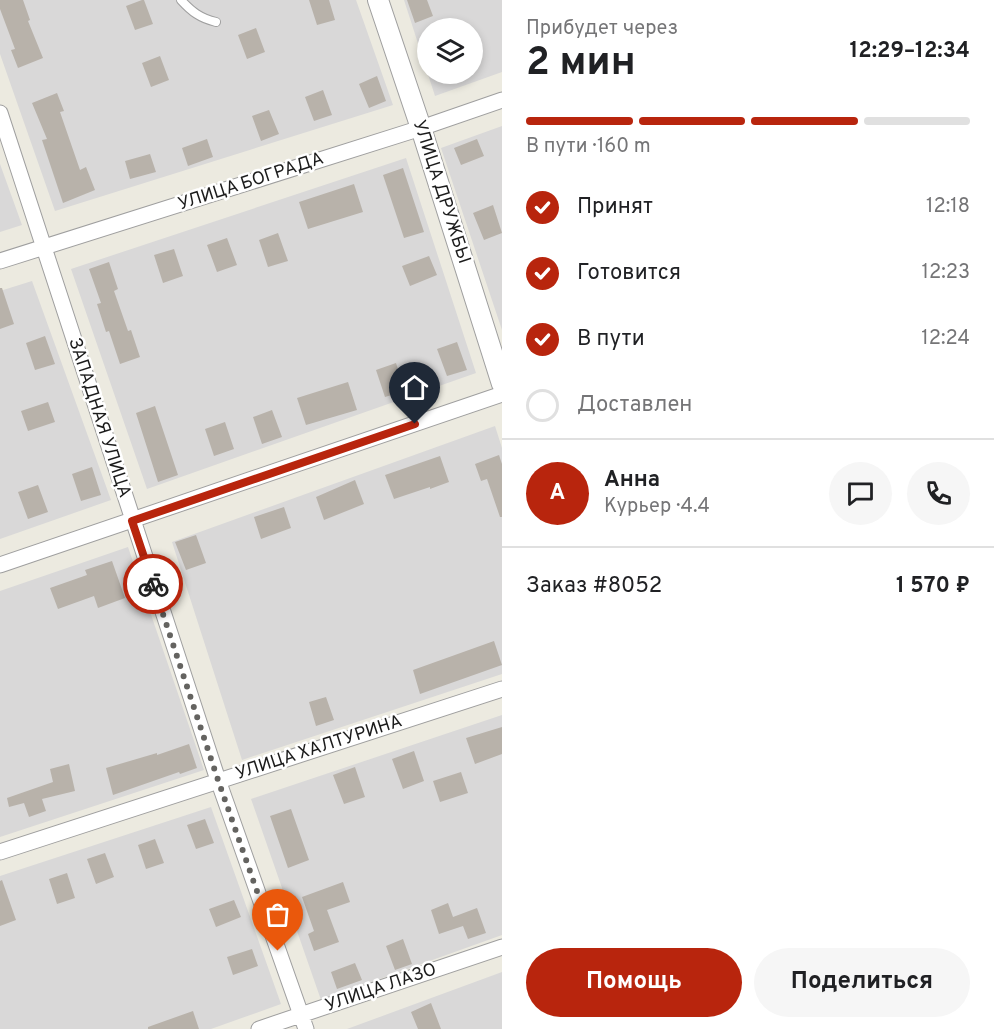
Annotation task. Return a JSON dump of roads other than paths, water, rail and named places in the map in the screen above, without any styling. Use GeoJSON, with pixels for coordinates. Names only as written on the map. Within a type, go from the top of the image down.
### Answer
{"type":"FeatureCollection","features":[{"type":"Feature","properties":{"kind":"street","name":"УЛИЦА ДРУЖБЫ"},"geometry":{"type":"LineString","coordinates":[[378,0],[502,384]]}},
{"type":"Feature","properties":{"kind":"street","name":"УЛИЦА БОГРАДА"},"geometry":{"type":"LineString","coordinates":[[0,261],[421,128],[502,100]]}},
{"type":"Feature","properties":{"kind":"street","name":"ЗАПАДНАЯ УЛИЦА"},"geometry":{"type":"LineString","coordinates":[[0,113],[218,780],[304,1022]]}},
{"type":"Feature","properties":{"kind":"street"},"geometry":{"type":"LineString","coordinates":[[0,565],[502,394]]}},
{"type":"Feature","properties":{"kind":"street","name":"УЛИЦА ХАЛТУРИНА"},"geometry":{"type":"LineString","coordinates":[[0,852],[502,689]]}},
{"type":"Feature","properties":{"kind":"street","name":"УЛИЦА ЛАЗО"},"geometry":{"type":"LineString","coordinates":[[260,1029],[304,1022],[502,947]]}},
{"type":"Feature","properties":{"kind":"lane"},"geometry":{"type":"LineString","coordinates":[[181,0],[190,11],[202,19],[216,22]]}}]}
